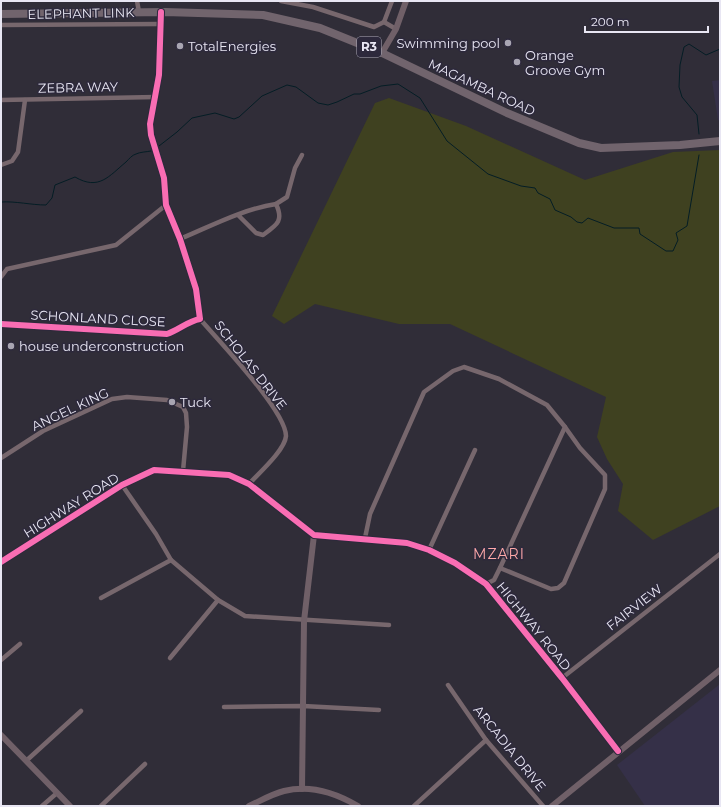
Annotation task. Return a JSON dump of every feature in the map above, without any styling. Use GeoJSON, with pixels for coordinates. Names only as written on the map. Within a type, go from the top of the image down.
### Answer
{"type":"FeatureCollection","features":[{"type":"Feature","properties":{"kind":"highway","name":"MAGAMBA ROAD"},"geometry":{"type":"LineString","coordinates":[[1,14],[161,12],[263,15],[320,28],[382,53],[507,114],[579,143],[601,148],[680,145],[720,141]]}},
{"type":"Feature","properties":{"kind":"street"},"geometry":{"type":"LineString","coordinates":[[137,1],[139,12]]}},
{"type":"Feature","properties":{"kind":"street"},"geometry":{"type":"LineString","coordinates":[[281,1],[313,7],[374,27],[384,22],[392,1]]}},
{"type":"Feature","properties":{"kind":"street"},"geometry":{"type":"LineString","coordinates":[[382,53],[396,29],[406,1]]}},
{"type":"Feature","properties":{"kind":"street"},"geometry":{"type":"LineString","coordinates":[[161,12],[156,97],[150,124],[151,135],[164,178],[166,205],[180,239],[196,289],[200,319]]}},
{"type":"Feature","properties":{"kind":"street"},"geometry":{"type":"LineString","coordinates":[[384,22],[396,29]]}},
{"type":"Feature","properties":{"kind":"street","name":"ELEPHANT LINK"},"geometry":{"type":"LineString","coordinates":[[1,25],[161,24]]}},
{"type":"Feature","properties":{"kind":"street","name":"ZEBRA WAY"},"geometry":{"type":"LineString","coordinates":[[1,100],[156,97]]}},
{"type":"Feature","properties":{"kind":"street"},"geometry":{"type":"LineString","coordinates":[[1,165],[12,161],[18,152],[25,100]]}},
{"type":"Feature","properties":{"kind":"street"},"geometry":{"type":"LineString","coordinates":[[180,239],[259,207],[276,204],[288,197],[296,168],[302,155]]}},
{"type":"Feature","properties":{"kind":"street"},"geometry":{"type":"LineString","coordinates":[[238,215],[256,233],[263,235],[277,225],[280,213],[276,204]]}},
{"type":"Feature","properties":{"kind":"street"},"geometry":{"type":"LineString","coordinates":[[1,277],[7,269],[116,245],[166,205]]}},
{"type":"Feature","properties":{"kind":"street","name":"SCHONLAND CLOSE"},"geometry":{"type":"LineString","coordinates":[[1,324],[167,334],[178,330],[193,320],[200,319]]}},
{"type":"Feature","properties":{"kind":"street","name":"SCHOLAS DRIVE"},"geometry":{"type":"LineString","coordinates":[[200,319],[269,401],[284,425],[286,436],[282,447],[249,484]]}},
{"type":"Feature","properties":{"kind":"street"},"geometry":{"type":"LineString","coordinates":[[365,538],[370,514],[424,392],[453,371],[464,367],[499,379],[547,405],[580,448],[605,475],[605,489],[564,583],[558,588],[551,589],[500,568]]}},
{"type":"Feature","properties":{"kind":"street","name":"ANGEL KING"},"geometry":{"type":"LineString","coordinates":[[1,458],[43,431],[112,400],[127,398],[167,400],[183,407],[186,413],[187,427],[183,471]]}},
{"type":"Feature","properties":{"kind":"street"},"geometry":{"type":"LineString","coordinates":[[486,584],[494,580],[565,427]]}},
{"type":"Feature","properties":{"kind":"street"},"geometry":{"type":"LineString","coordinates":[[429,550],[475,450]]}},
{"type":"Feature","properties":{"kind":"street","name":"HIGHWAY ROAD"},"geometry":{"type":"LineString","coordinates":[[1,562],[122,485],[154,470],[229,475],[249,484],[314,535],[365,538],[407,543],[429,550],[456,563],[486,584],[562,678],[618,751]]}},
{"type":"Feature","properties":{"kind":"street"},"geometry":{"type":"LineString","coordinates":[[122,485],[156,534],[171,560],[218,600],[245,616],[304,621],[389,625]]}},
{"type":"Feature","properties":{"kind":"street"},"geometry":{"type":"LineString","coordinates":[[302,789],[304,621],[314,535]]}},
{"type":"Feature","properties":{"kind":"street","name":"FAIRVIEW"},"geometry":{"type":"LineString","coordinates":[[562,678],[720,554]]}},
{"type":"Feature","properties":{"kind":"street"},"geometry":{"type":"LineString","coordinates":[[101,598],[171,560]]}},
{"type":"Feature","properties":{"kind":"street"},"geometry":{"type":"LineString","coordinates":[[170,658],[218,600]]}},
{"type":"Feature","properties":{"kind":"street"},"geometry":{"type":"LineString","coordinates":[[1,660],[20,644]]}},
{"type":"Feature","properties":{"kind":"street"},"geometry":{"type":"LineString","coordinates":[[552,806],[618,751],[720,670]]}},
{"type":"Feature","properties":{"kind":"street","name":"ARCADIA DRIVE"},"geometry":{"type":"LineString","coordinates":[[448,685],[486,740],[543,806]]}},
{"type":"Feature","properties":{"kind":"street"},"geometry":{"type":"LineString","coordinates":[[224,707],[303,706],[379,710]]}},
{"type":"Feature","properties":{"kind":"street"},"geometry":{"type":"LineString","coordinates":[[26,761],[81,711]]}},
{"type":"Feature","properties":{"kind":"street"},"geometry":{"type":"LineString","coordinates":[[1,735],[70,806]]}},
{"type":"Feature","properties":{"kind":"street"},"geometry":{"type":"LineString","coordinates":[[414,806],[486,740]]}},
{"type":"Feature","properties":{"kind":"street"},"geometry":{"type":"LineString","coordinates":[[101,806],[145,764]]}},
{"type":"Feature","properties":{"kind":"street"},"geometry":{"type":"LineString","coordinates":[[249,806],[284,791],[302,789],[321,790],[341,796],[358,806]]}},
{"type":"Feature","properties":{"kind":"street"},"geometry":{"type":"LineString","coordinates":[[42,806],[57,793]]}},
{"type":"Feature","properties":{"kind":"shaded area"},"geometry":{"type":"Polygon","coordinates":[[[720,80],[720,121],[718,120],[712,81],[720,80]]]}},
{"type":"Feature","properties":{"kind":"shaded area"},"geometry":{"type":"Polygon","coordinates":[[[720,684],[720,806],[645,806],[617,765],[720,684]]]}},
{"type":"Feature","properties":{"kind":"green space"},"geometry":{"type":"Polygon","coordinates":[[[389,98],[466,126],[585,180],[673,152],[720,150],[720,506],[653,540],[618,511],[623,484],[607,459],[597,437],[606,397],[450,324],[399,324],[315,304],[284,324],[272,316],[375,103],[389,98]]]}},
{"type":"Feature","properties":{"kind":"waterway"},"geometry":{"type":"LineString","coordinates":[[699,134],[697,115],[682,97],[679,87],[680,65],[684,47],[689,44],[706,55],[720,49]]}},
{"type":"Feature","properties":{"kind":"waterway"},"geometry":{"type":"LineString","coordinates":[[159,146],[192,118],[215,113],[234,119],[239,117],[262,96],[287,85],[296,87],[318,103],[328,105],[354,94],[360,94],[381,86],[398,84],[420,98],[447,141],[488,174],[521,186],[535,188],[538,193],[550,199],[555,210],[571,217],[577,222],[582,223],[588,218],[614,228],[639,228],[640,234],[666,251],[673,251],[678,240],[676,233],[687,226],[699,155]]}},
{"type":"Feature","properties":{"kind":"waterway"},"geometry":{"type":"LineString","coordinates":[[1,202],[46,205],[52,198],[55,185],[75,177],[91,183],[103,180],[109,177],[133,155],[151,151]]}},
{"type":"Feature","properties":{"kind":"cycle path"},"geometry":{"type":"LineString","coordinates":[[1,324],[167,334],[200,319],[196,289],[180,239],[166,205],[164,178],[151,135],[150,124],[159,75],[161,12]]}},
{"type":"Feature","properties":{"kind":"cycle path"},"geometry":{"type":"LineString","coordinates":[[1,562],[122,485],[154,470],[229,475],[249,484],[314,535],[407,543],[429,550],[455,563],[486,584],[562,678],[618,751]]}},
{"type":"Feature","properties":{"kind":"place","name":"Swimming pool"},"geometry":{"type":"Point","coordinates":[508,43]}},
{"type":"Feature","properties":{"kind":"place","name":"TotalEnergies"},"geometry":{"type":"Point","coordinates":[180,46]}},
{"type":"Feature","properties":{"kind":"place","name":"Orange Groove Gym"},"geometry":{"type":"Point","coordinates":[517,62]}},
{"type":"Feature","properties":{"kind":"place","name":"house underconstruction"},"geometry":{"type":"Point","coordinates":[11,346]}},
{"type":"Feature","properties":{"kind":"place","name":"Tuck"},"geometry":{"type":"Point","coordinates":[172,402]}},
{"type":"Feature","properties":{"kind":"district","name":"MZARI"},"geometry":{"type":"Point","coordinates":[499,554]}}]}
